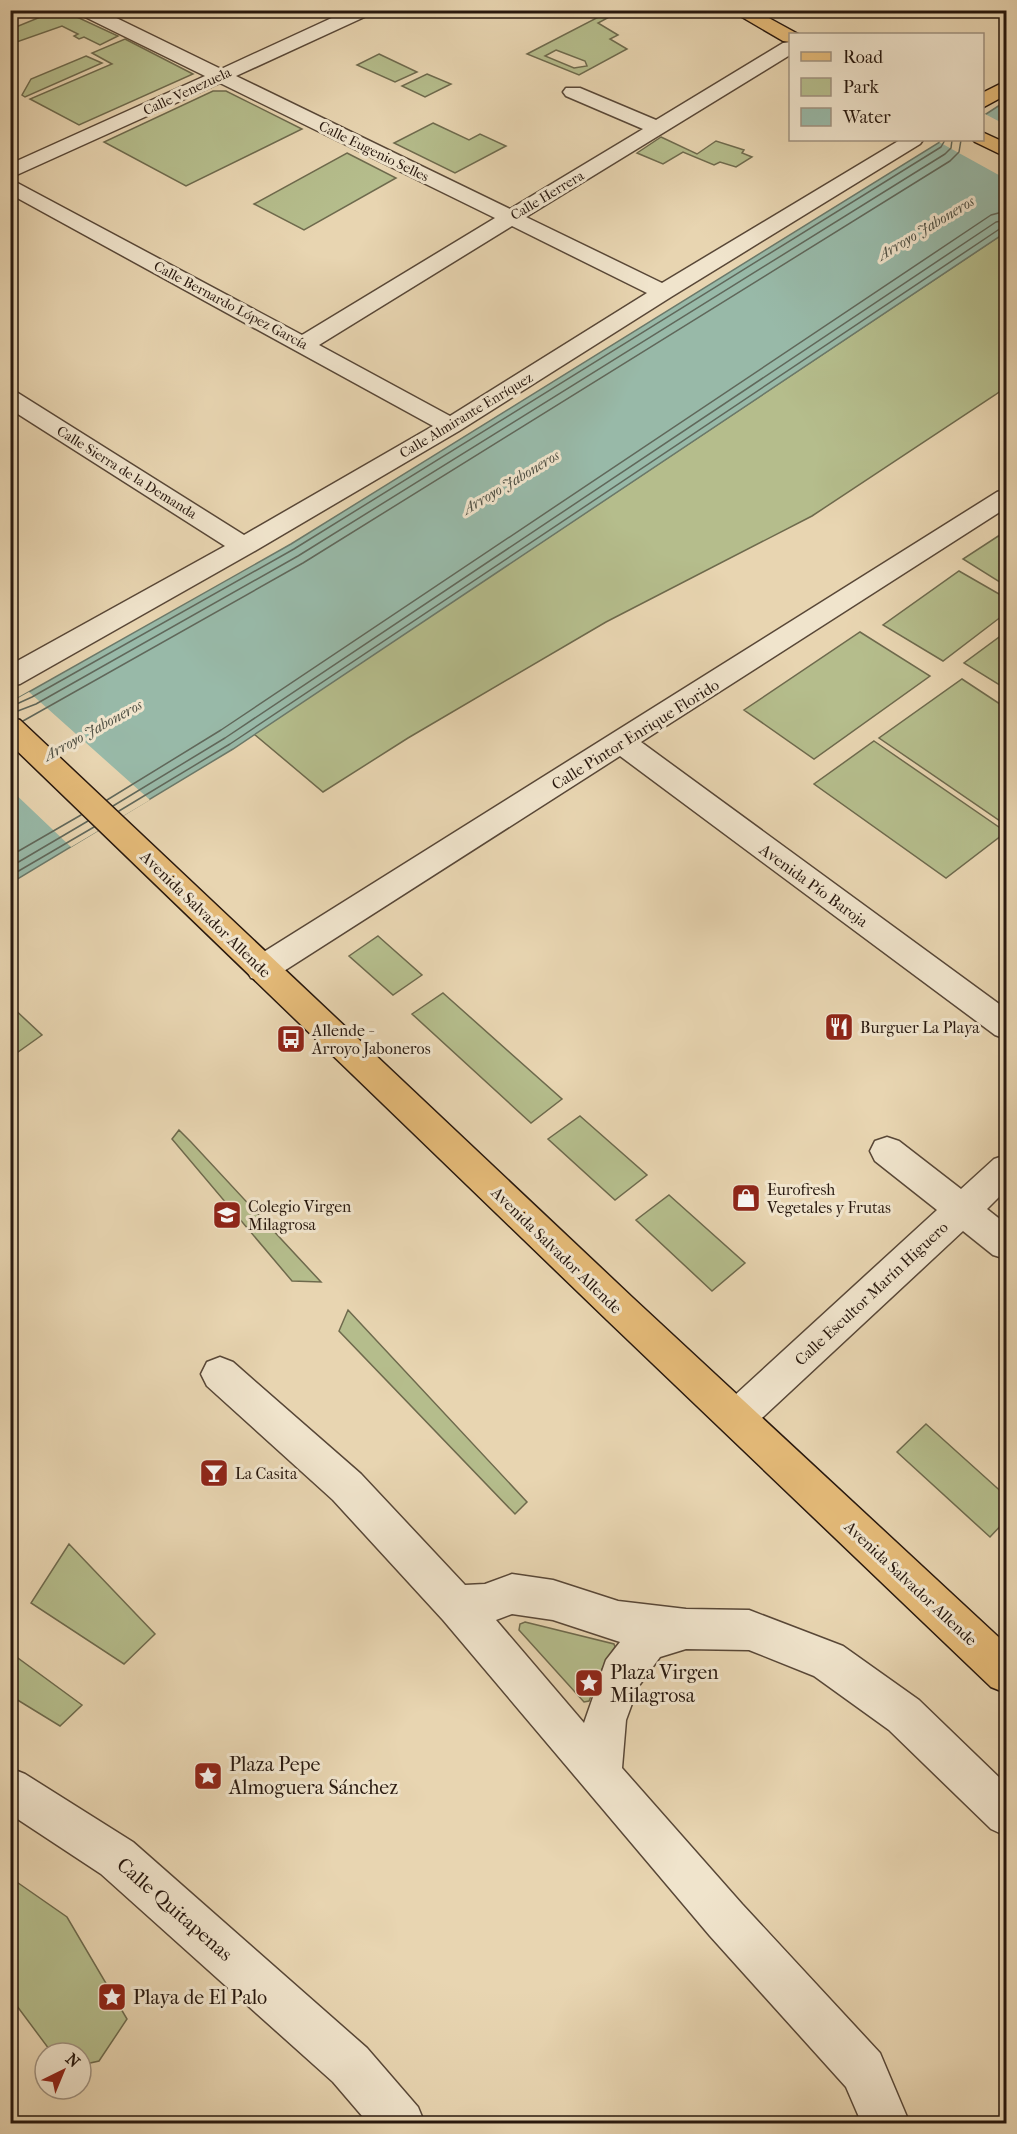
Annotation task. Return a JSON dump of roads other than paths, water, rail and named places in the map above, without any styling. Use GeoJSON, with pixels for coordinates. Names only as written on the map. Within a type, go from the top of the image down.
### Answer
{"type":"FeatureCollection","features":[{"type":"Feature","properties":{"kind":"main road"},"geometry":{"type":"LineString","coordinates":[[739,10],[789,36]]}},
{"type":"Feature","properties":{"kind":"main road"},"geometry":{"type":"LineString","coordinates":[[984,101],[1006,87]]}},
{"type":"Feature","properties":{"kind":"main road"},"geometry":{"type":"LineString","coordinates":[[984,139],[1006,151]]}},
{"type":"Feature","properties":{"kind":"main road","name":"Avenida Salvador Allende"},"geometry":{"type":"LineString","coordinates":[[10,727],[262,969],[1006,1672]]}},
{"type":"Feature","properties":{"kind":"street","name":"Calle Eugenio Selles"},"geometry":{"type":"LineString","coordinates":[[85,10],[663,292]]}},
{"type":"Feature","properties":{"kind":"street"},"geometry":{"type":"LineString","coordinates":[[107,21],[133,10]]}},
{"type":"Feature","properties":{"kind":"street","name":"Calle Venezuela"},"geometry":{"type":"LineString","coordinates":[[10,172],[365,10]]}},
{"type":"Feature","properties":{"kind":"street","name":"Calle Herrera"},"geometry":{"type":"LineString","coordinates":[[304,344],[789,48]]}},
{"type":"Feature","properties":{"kind":"street"},"geometry":{"type":"LineString","coordinates":[[573,92],[658,128]]}},
{"type":"Feature","properties":{"kind":"street","name":"Calle Almirante Enríquez"},"geometry":{"type":"LineString","coordinates":[[10,677],[244,546],[451,426],[663,292],[911,141]]}},
{"type":"Feature","properties":{"kind":"street","name":"Calle Bernardo López García"},"geometry":{"type":"LineString","coordinates":[[10,185],[451,426]]}},
{"type":"Feature","properties":{"kind":"street","name":"Calle Sierra de la Demanda"},"geometry":{"type":"LineString","coordinates":[[10,399],[244,546]]}},
{"type":"Feature","properties":{"kind":"street","name":"Calle Pintor Enrique Florido"},"geometry":{"type":"LineString","coordinates":[[262,969],[622,743],[1006,497]]}},
{"type":"Feature","properties":{"kind":"street","name":"Avenida Pío Baroja"},"geometry":{"type":"LineString","coordinates":[[622,743],[1006,1026]]}},
{"type":"Feature","properties":{"kind":"street"},"geometry":{"type":"LineString","coordinates":[[887,1150],[1006,1244]]}},
{"type":"Feature","properties":{"kind":"street","name":"Calle Escultor Marín Higuero"},"geometry":{"type":"LineString","coordinates":[[736,1418],[1006,1169]]}},
{"type":"Feature","properties":{"kind":"street"},"geometry":{"type":"LineString","coordinates":[[220,1374],[347,1487],[457,1606],[600,1776],[726,1920],[863,2070],[886,2124]]}},
{"type":"Feature","properties":{"kind":"street"},"geometry":{"type":"LineString","coordinates":[[457,1606],[485,1604],[512,1594],[553,1600],[618,1621],[686,1629],[749,1630],[828,1661],[904,1715],[1006,1814]]}},
{"type":"Feature","properties":{"kind":"street"},"geometry":{"type":"LineString","coordinates":[[600,1776],[605,1720],[621,1675],[646,1640],[686,1629]]}},
{"type":"Feature","properties":{"kind":"street","name":"Calle Quitapenas"},"geometry":{"type":"LineString","coordinates":[[10,1789],[117,1858],[350,2065],[401,2124]]}},
{"type":"Feature","properties":{"kind":"water","name":"Arroyo Jaboneros"},"geometry":{"type":"Polygon","coordinates":[[[1006,101],[1006,232],[233,749],[11,883],[11,702],[291,544],[941,141],[984,141],[984,115],[1006,101]]]}},
{"type":"Feature","properties":{"kind":"place","name":"Burguer La Playa"},"geometry":{"type":"Point","coordinates":[839,1027]}},
{"type":"Feature","properties":{"kind":"place","name":"Allende - Arroyo Jaboneros"},"geometry":{"type":"Point","coordinates":[291,1039]}},
{"type":"Feature","properties":{"kind":"place","name":"Eurofresh Vegetales y Frutas"},"geometry":{"type":"Point","coordinates":[746,1198]}},
{"type":"Feature","properties":{"kind":"place","name":"Colegio Virgen Milagrosa"},"geometry":{"type":"Point","coordinates":[227,1215]}},
{"type":"Feature","properties":{"kind":"place","name":"La Casita"},"geometry":{"type":"Point","coordinates":[214,1473]}},
{"type":"Feature","properties":{"kind":"place","name":"Plaza Virgen Milagrosa"},"geometry":{"type":"Point","coordinates":[589,1683]}},
{"type":"Feature","properties":{"kind":"place","name":"Plaza Pepe Almoguera Sánchez"},"geometry":{"type":"Point","coordinates":[208,1776]}},
{"type":"Feature","properties":{"kind":"place","name":"Playa de El Palo"},"geometry":{"type":"Point","coordinates":[112,1997]}}]}
